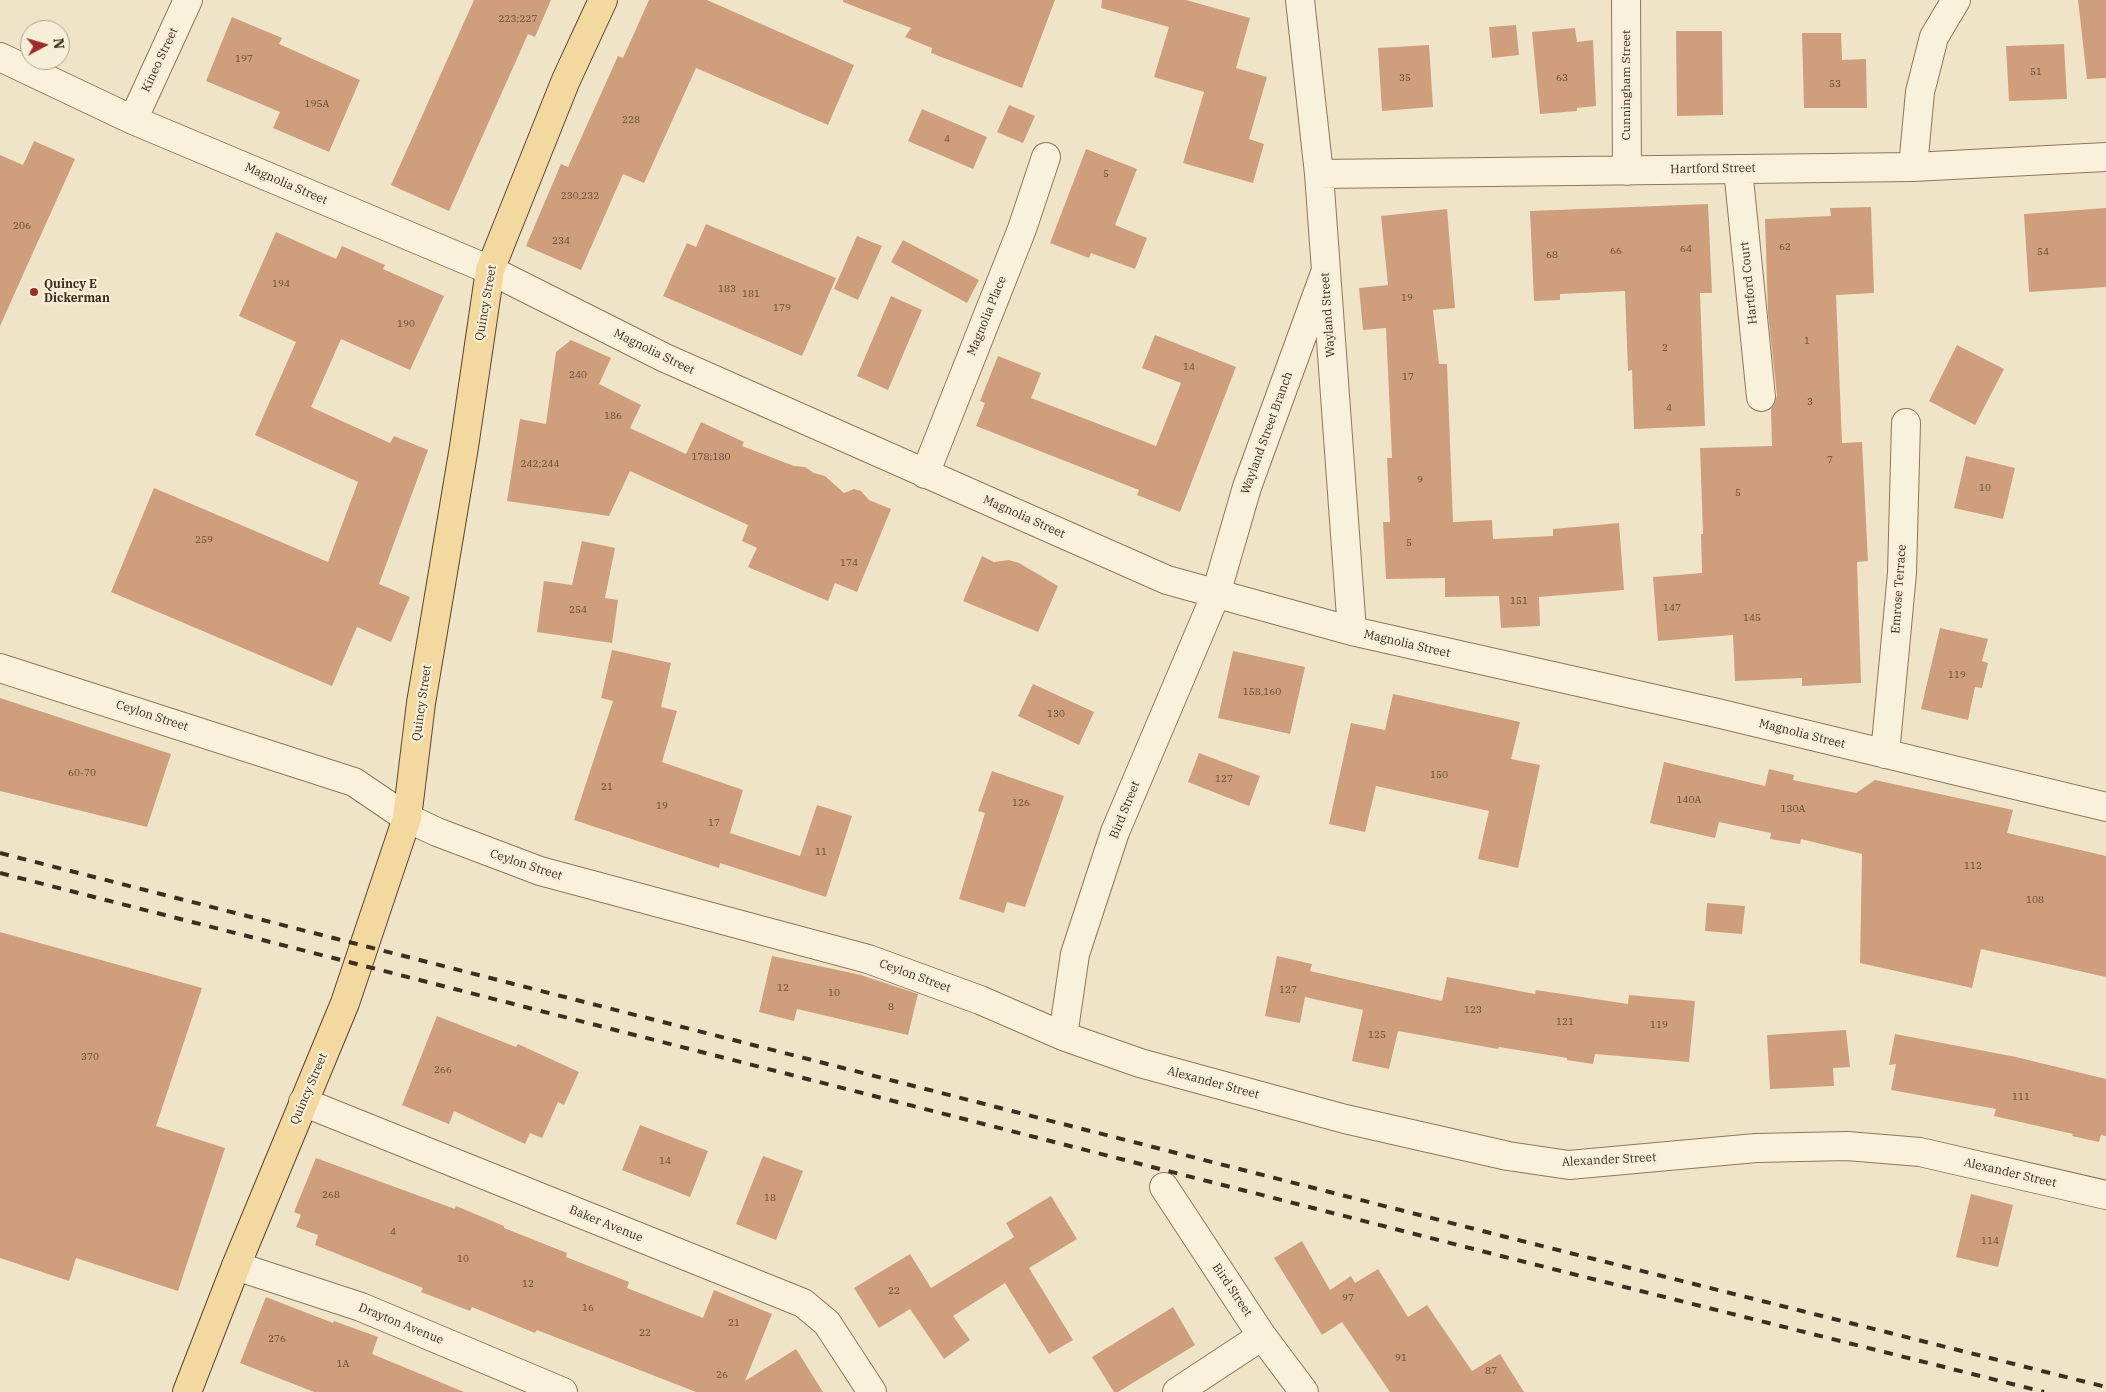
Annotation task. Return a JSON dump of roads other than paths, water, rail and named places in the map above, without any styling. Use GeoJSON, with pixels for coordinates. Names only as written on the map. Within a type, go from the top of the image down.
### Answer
{"type":"FeatureCollection","features":[{"type":"Feature","properties":{"kind":"main road","name":"Quincy Street"},"geometry":{"type":"LineString","coordinates":[[187,1392],[236,1266],[345,1003],[407,818],[421,703],[462,456],[490,270],[566,80],[604,0]]}},
{"type":"Feature","properties":{"kind":"street","name":"Kineo Street"},"geometry":{"type":"LineString","coordinates":[[133,120],[188,0]]}},
{"type":"Feature","properties":{"kind":"street","name":"Wayland Street"},"geometry":{"type":"LineString","coordinates":[[1300,0],[1319,174],[1352,631]]}},
{"type":"Feature","properties":{"kind":"street","name":"Cunningham Street"},"geometry":{"type":"LineString","coordinates":[[1626,0],[1627,170]]}},
{"type":"Feature","properties":{"kind":"street"},"geometry":{"type":"LineString","coordinates":[[1913,167],[1920,92],[1934,37],[1956,0]]}},
{"type":"Feature","properties":{"kind":"street","name":"Magnolia Street"},"geometry":{"type":"LineString","coordinates":[[0,57],[133,120],[490,270],[664,358],[1167,580],[1352,631],[1717,713],[2106,807]]}},
{"type":"Feature","properties":{"kind":"street","name":"Hartford Street"},"geometry":{"type":"LineString","coordinates":[[1319,174],[1913,167],[2106,157]]}},
{"type":"Feature","properties":{"kind":"street","name":"Magnolia Place"},"geometry":{"type":"LineString","coordinates":[[924,474],[1022,229],[1046,158]]}},
{"type":"Feature","properties":{"kind":"street","name":"Hartford Court"},"geometry":{"type":"LineString","coordinates":[[1738,169],[1761,397]]}},
{"type":"Feature","properties":{"kind":"street","name":"Wayland Street Branch"},"geometry":{"type":"LineString","coordinates":[[1216,594],[1247,487],[1325,273]]}},
{"type":"Feature","properties":{"kind":"street","name":"Emrose Terrace"},"geometry":{"type":"LineString","coordinates":[[1885,754],[1902,574],[1906,422]]}},
{"type":"Feature","properties":{"kind":"street","name":"Bird Street"},"geometry":{"type":"LineString","coordinates":[[1063,1036],[1075,954],[1115,832],[1216,594]]}},
{"type":"Feature","properties":{"kind":"street","name":"Ceylon Street"},"geometry":{"type":"LineString","coordinates":[[0,668],[354,782],[407,818],[450,838],[540,871],[868,959],[980,1000],[1063,1036]]}},
{"type":"Feature","properties":{"kind":"street","name":"Alexander Street"},"geometry":{"type":"LineString","coordinates":[[1063,1036],[1140,1063],[1345,1119],[1508,1156],[1568,1165],[1756,1148],[1857,1147],[1920,1152],[2106,1195]]}},
{"type":"Feature","properties":{"kind":"street","name":"Baker Avenue"},"geometry":{"type":"LineString","coordinates":[[303,1102],[802,1303],[827,1323],[872,1392]]}},
{"type":"Feature","properties":{"kind":"street","name":"Bird Street"},"geometry":{"type":"LineString","coordinates":[[1164,1187],[1262,1336],[1304,1392]]}},
{"type":"Feature","properties":{"kind":"street","name":"Drayton Avenue"},"geometry":{"type":"LineString","coordinates":[[236,1266],[361,1308],[563,1392]]}},
{"type":"Feature","properties":{"kind":"street"},"geometry":{"type":"LineString","coordinates":[[1176,1392],[1262,1336]]}},
{"type":"Feature","properties":{"kind":"railway"},"geometry":{"type":"LineString","coordinates":[[0,853],[1506,1237],[2106,1387]]}},
{"type":"Feature","properties":{"kind":"railway"},"geometry":{"type":"LineString","coordinates":[[0,873],[1501,1256],[2044,1392]]}},
{"type":"Feature","properties":{"kind":"place","name":"Quincy E Dickerman"},"geometry":{"type":"Point","coordinates":[34,292]}}]}
